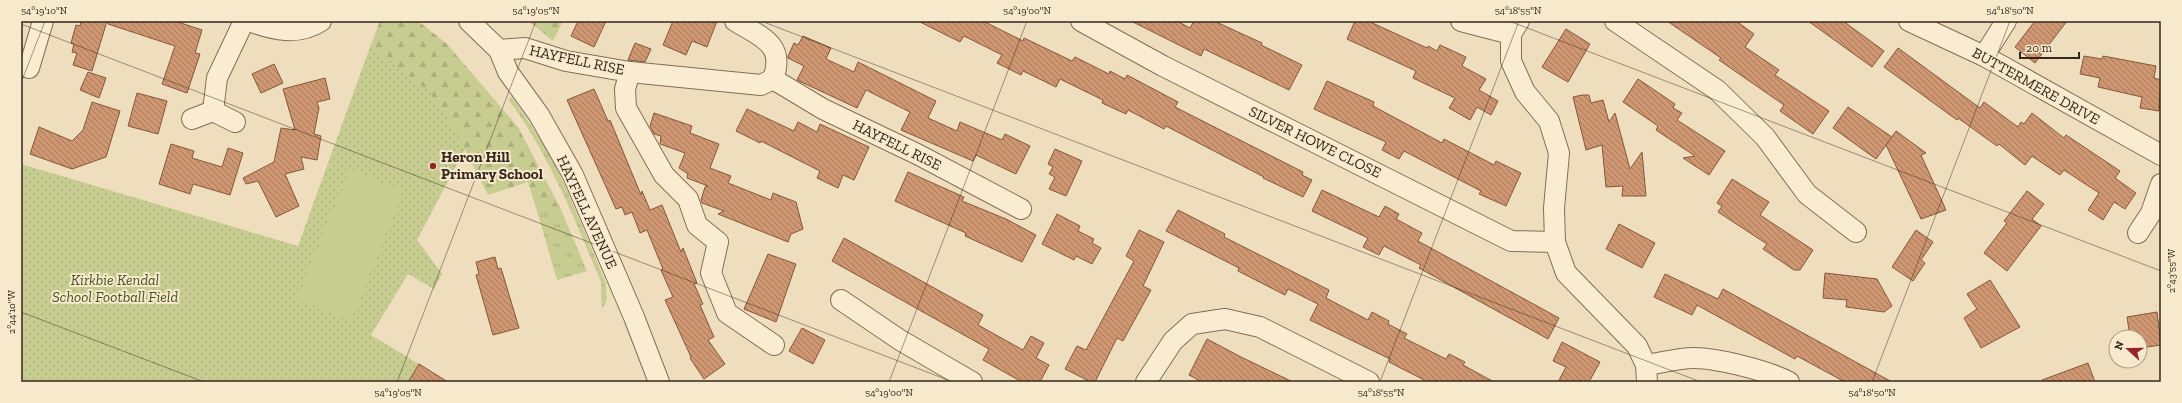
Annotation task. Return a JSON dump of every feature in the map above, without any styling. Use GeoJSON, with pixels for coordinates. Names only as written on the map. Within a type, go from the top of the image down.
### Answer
{"type":"FeatureCollection","features":[{"type":"Feature","properties":{"kind":"street"},"geometry":{"type":"LineString","coordinates":[[29,68],[43,21]]}},
{"type":"Feature","properties":{"kind":"street"},"geometry":{"type":"LineString","coordinates":[[213,111],[217,78],[244,21]]}},
{"type":"Feature","properties":{"kind":"street"},"geometry":{"type":"LineString","coordinates":[[249,21],[271,29],[292,31],[314,26],[321,21]]}},
{"type":"Feature","properties":{"kind":"street"},"geometry":{"type":"LineString","coordinates":[[469,21],[499,50]]}},
{"type":"Feature","properties":{"kind":"street"},"geometry":{"type":"LineString","coordinates":[[735,21],[769,42],[777,53],[777,67],[772,79]]}},
{"type":"Feature","properties":{"kind":"street","name":"SILVER HOWE CLOSE"},"geometry":{"type":"LineString","coordinates":[[1081,21],[1163,66],[1511,241],[1555,242]]}},
{"type":"Feature","properties":{"kind":"street"},"geometry":{"type":"LineString","coordinates":[[1461,21],[1515,27],[1511,61],[1525,92],[1550,121],[1559,153],[1554,208],[1555,242],[1566,273],[1636,346],[1646,374],[1695,358],[1744,366],[1780,377],[1789,382]]}},
{"type":"Feature","properties":{"kind":"street"},"geometry":{"type":"LineString","coordinates":[[1615,21],[1717,90],[1765,137],[1807,194],[1856,232]]}},
{"type":"Feature","properties":{"kind":"street","name":"BUTTERMERE DRIVE"},"geometry":{"type":"LineString","coordinates":[[1909,21],[1984,56],[2161,155]]}},
{"type":"Feature","properties":{"kind":"street"},"geometry":{"type":"LineString","coordinates":[[1984,56],[2006,21]]}},
{"type":"Feature","properties":{"kind":"street","name":"HAYFELL RISE"},"geometry":{"type":"LineString","coordinates":[[499,50],[525,48],[566,61],[630,72],[761,85],[772,79],[823,109],[917,154],[1022,209]]}},
{"type":"Feature","properties":{"kind":"street","name":"HAYFELL AVENUE"},"geometry":{"type":"LineString","coordinates":[[499,50],[508,72],[539,115],[573,175],[634,317],[659,382]]}},
{"type":"Feature","properties":{"kind":"street"},"geometry":{"type":"LineString","coordinates":[[630,72],[625,89],[626,108],[664,175],[688,199],[697,225],[718,242],[710,273],[728,313],[774,345]]}},
{"type":"Feature","properties":{"kind":"street"},"geometry":{"type":"LineString","coordinates":[[192,118],[213,111],[235,122]]}},
{"type":"Feature","properties":{"kind":"street"},"geometry":{"type":"LineString","coordinates":[[2138,233],[2151,213],[2161,184]]}},
{"type":"Feature","properties":{"kind":"street"},"geometry":{"type":"LineString","coordinates":[[841,300],[900,340],[972,382]]}},
{"type":"Feature","properties":{"kind":"street"},"geometry":{"type":"LineString","coordinates":[[1146,382],[1173,341],[1192,324],[1225,319],[1260,327],[1369,382]]}},
{"type":"Feature","properties":{"kind":"green space"},"geometry":{"type":"Polygon","coordinates":[[[380,21],[418,21],[446,43],[518,127],[559,205],[537,211],[528,182],[488,195],[453,127],[370,47],[380,21]]]}},
{"type":"Feature","properties":{"kind":"green space"},"geometry":{"type":"Polygon","coordinates":[[[529,21],[563,21],[553,41],[529,21]]]}},
{"type":"Feature","properties":{"kind":"green space","name":"Kirkbie Kendal School Football Field"},"geometry":{"type":"Polygon","coordinates":[[[370,47],[428,90],[453,126],[465,149],[417,240],[442,274],[434,289],[408,274],[371,335],[419,364],[408,382],[21,382],[21,164],[298,246],[370,47]]]}},
{"type":"Feature","properties":{"kind":"green space"},"geometry":{"type":"Polygon","coordinates":[[[512,97],[546,148],[564,183],[605,281],[607,299],[603,308],[601,282],[581,234],[548,164],[523,120],[508,99],[512,97]]]}},
{"type":"Feature","properties":{"kind":"green space"},"geometry":{"type":"Polygon","coordinates":[[[350,170],[403,191],[351,321],[297,299],[350,170]]]}},
{"type":"Feature","properties":{"kind":"green space"},"geometry":{"type":"Polygon","coordinates":[[[559,205],[587,271],[557,280],[537,211],[559,205]]]}},
{"type":"Feature","properties":{"kind":"building"},"geometry":{"type":"Polygon","coordinates":[[[81,21],[107,21],[92,71],[73,65],[77,53],[72,52],[74,44],[71,43],[76,25],[80,26],[81,21]]]}},
{"type":"Feature","properties":{"kind":"building"},"geometry":{"type":"Polygon","coordinates":[[[108,21],[175,21],[202,30],[195,53],[200,54],[187,93],[162,84],[175,46],[108,24],[108,21]]]}},
{"type":"Feature","properties":{"kind":"building"},"geometry":{"type":"Polygon","coordinates":[[[578,21],[606,21],[594,47],[571,36],[578,21]]]}},
{"type":"Feature","properties":{"kind":"building"},"geometry":{"type":"Polygon","coordinates":[[[673,21],[717,21],[707,47],[692,41],[686,55],[663,45],[673,21]]]}},
{"type":"Feature","properties":{"kind":"building"},"geometry":{"type":"Polygon","coordinates":[[[918,21],[983,21],[1023,41],[1024,38],[1072,61],[1075,57],[1109,74],[1110,71],[1125,79],[1127,75],[1178,102],[1175,107],[1303,172],[1302,175],[1312,180],[1303,197],[1263,178],[1264,177],[1166,126],[1164,129],[1128,110],[1126,114],[1102,103],[1103,100],[1060,79],[1056,87],[1023,71],[1021,75],[997,63],[1002,55],[964,36],[960,42],[918,21]]]}},
{"type":"Feature","properties":{"kind":"building"},"geometry":{"type":"Polygon","coordinates":[[[1131,21],[1177,21],[1190,28],[1194,21],[1214,21],[1262,43],[1261,45],[1302,65],[1289,90],[1204,49],[1201,56],[1131,21]]]}},
{"type":"Feature","properties":{"kind":"building"},"geometry":{"type":"Polygon","coordinates":[[[1355,21],[1368,21],[1427,48],[1428,46],[1437,51],[1440,45],[1466,57],[1462,66],[1486,79],[1479,90],[1498,101],[1491,115],[1477,107],[1470,120],[1449,108],[1455,98],[1413,78],[1416,71],[1347,39],[1355,21]]]}},
{"type":"Feature","properties":{"kind":"building"},"geometry":{"type":"Polygon","coordinates":[[[1667,21],[1736,21],[1754,34],[1745,47],[1779,70],[1775,75],[1829,111],[1813,134],[1780,111],[1784,105],[1719,60],[1721,58],[1667,21]]]}},
{"type":"Feature","properties":{"kind":"building"},"geometry":{"type":"Polygon","coordinates":[[[1808,21],[1843,21],[1884,51],[1872,67],[1808,21]]]}},
{"type":"Feature","properties":{"kind":"building"},"geometry":{"type":"Polygon","coordinates":[[[2035,21],[2067,21],[2035,63],[2015,47],[2035,21]]]}},
{"type":"Feature","properties":{"kind":"building"},"geometry":{"type":"Polygon","coordinates":[[[1566,29],[1590,44],[1568,82],[1542,67],[1566,29]]]}},
{"type":"Feature","properties":{"kind":"building"},"geometry":{"type":"Polygon","coordinates":[[[803,36],[831,48],[826,59],[854,72],[858,62],[936,101],[928,118],[957,131],[960,122],[1002,140],[1005,134],[1030,146],[1016,174],[976,155],[973,161],[901,130],[910,112],[866,90],[857,108],[797,80],[804,66],[788,58],[788,56],[794,43],[798,45],[803,36]]]}},
{"type":"Feature","properties":{"kind":"building"},"geometry":{"type":"Polygon","coordinates":[[[635,43],[651,49],[645,62],[628,60],[635,43]]]}},
{"type":"Feature","properties":{"kind":"building"},"geometry":{"type":"Polygon","coordinates":[[[1898,48],[1980,108],[1984,102],[2018,127],[2021,122],[2024,124],[2032,113],[2064,138],[2066,135],[2120,171],[2115,178],[2136,193],[2125,209],[2114,202],[2103,220],[2088,210],[2099,193],[2064,170],[2060,175],[2032,156],[2025,165],[1999,144],[1997,146],[1958,118],[1957,120],[1884,67],[1898,48]]]}},
{"type":"Feature","properties":{"kind":"building"},"geometry":{"type":"Polygon","coordinates":[[[2084,56],[2102,59],[2103,56],[2156,66],[2154,78],[2161,80],[2159,111],[2140,108],[2142,97],[2098,87],[2100,78],[2080,74],[2084,56]]]}},
{"type":"Feature","properties":{"kind":"building"},"geometry":{"type":"Polygon","coordinates":[[[274,64],[283,83],[261,93],[252,74],[274,64]]]}},
{"type":"Feature","properties":{"kind":"building"},"geometry":{"type":"Polygon","coordinates":[[[88,72],[106,78],[99,98],[80,90],[88,72]]]}},
{"type":"Feature","properties":{"kind":"building"},"geometry":{"type":"Polygon","coordinates":[[[325,78],[330,99],[317,102],[319,108],[314,134],[321,136],[317,160],[301,157],[304,169],[285,174],[299,206],[276,217],[258,181],[246,184],[243,178],[274,162],[281,128],[295,130],[283,89],[325,78]]]}},
{"type":"Feature","properties":{"kind":"building"},"geometry":{"type":"Polygon","coordinates":[[[1638,79],[1675,104],[1673,108],[1682,113],[1677,120],[1725,151],[1709,175],[1683,158],[1695,156],[1656,130],[1658,126],[1623,102],[1638,79]]]}},
{"type":"Feature","properties":{"kind":"building"},"geometry":{"type":"Polygon","coordinates":[[[1327,81],[1374,102],[1373,106],[1442,143],[1444,139],[1494,165],[1496,161],[1521,173],[1506,206],[1479,194],[1481,191],[1404,151],[1399,159],[1382,150],[1386,142],[1314,109],[1327,81]]]}},
{"type":"Feature","properties":{"kind":"building"},"geometry":{"type":"Polygon","coordinates":[[[594,89],[608,121],[610,120],[641,195],[642,191],[650,210],[662,205],[681,252],[683,248],[697,283],[694,284],[703,304],[700,305],[714,337],[708,340],[725,364],[704,379],[690,358],[691,357],[665,300],[673,297],[661,270],[663,269],[647,230],[640,233],[632,212],[625,215],[622,207],[616,209],[567,100],[594,89]]]}},
{"type":"Feature","properties":{"kind":"building"},"geometry":{"type":"Polygon","coordinates":[[[137,93],[167,101],[158,134],[128,126],[137,93]]]}},
{"type":"Feature","properties":{"kind":"building"},"geometry":{"type":"Polygon","coordinates":[[[1589,95],[1591,103],[1603,100],[1609,122],[1615,113],[1630,169],[1642,152],[1646,196],[1622,196],[1623,186],[1606,187],[1602,145],[1586,150],[1573,97],[1589,95]]]}},
{"type":"Feature","properties":{"kind":"building"},"geometry":{"type":"Polygon","coordinates":[[[92,102],[120,111],[106,157],[72,169],[30,154],[39,127],[72,141],[83,130],[92,102]]]}},
{"type":"Feature","properties":{"kind":"building"},"geometry":{"type":"Polygon","coordinates":[[[1848,107],[1892,137],[1876,159],[1833,128],[1848,107]]]}},
{"type":"Feature","properties":{"kind":"building"},"geometry":{"type":"Polygon","coordinates":[[[747,109],[794,131],[798,122],[817,132],[820,124],[869,147],[854,180],[843,175],[838,188],[817,178],[820,171],[761,141],[760,143],[736,131],[747,109]]]}},
{"type":"Feature","properties":{"kind":"building"},"geometry":{"type":"Polygon","coordinates":[[[654,113],[692,126],[690,133],[719,144],[710,168],[731,176],[728,183],[771,200],[773,193],[796,202],[803,229],[791,234],[788,242],[718,214],[724,211],[702,203],[701,200],[705,187],[708,186],[687,178],[688,174],[679,168],[685,153],[660,144],[661,136],[654,134],[650,126],[654,113]]]}},
{"type":"Feature","properties":{"kind":"building"},"geometry":{"type":"Polygon","coordinates":[[[1896,131],[1926,153],[1921,155],[1946,210],[1921,219],[1886,145],[1896,131]]]}},
{"type":"Feature","properties":{"kind":"building"},"geometry":{"type":"Polygon","coordinates":[[[171,144],[194,151],[192,158],[222,167],[228,148],[243,153],[230,195],[193,184],[190,194],[159,184],[171,144]]]}},
{"type":"Feature","properties":{"kind":"building"},"geometry":{"type":"Polygon","coordinates":[[[1055,149],[1082,161],[1066,196],[1049,189],[1055,177],[1049,174],[1053,167],[1048,164],[1055,149]]]}},
{"type":"Feature","properties":{"kind":"building"},"geometry":{"type":"Polygon","coordinates":[[[908,172],[964,197],[962,201],[1006,219],[1036,235],[1022,262],[965,236],[966,233],[895,201],[908,172]]]}},
{"type":"Feature","properties":{"kind":"building"},"geometry":{"type":"Polygon","coordinates":[[[1732,179],[1769,202],[1760,215],[1813,250],[1800,270],[1794,270],[1763,249],[1767,244],[1718,212],[1722,206],[1717,203],[1732,179]]]}},
{"type":"Feature","properties":{"kind":"building"},"geometry":{"type":"Polygon","coordinates":[[[1322,190],[1379,217],[1385,206],[1399,214],[1396,219],[1422,233],[1418,241],[1559,318],[1548,339],[1419,268],[1421,265],[1384,246],[1379,255],[1363,247],[1368,238],[1312,211],[1322,190]]]}},
{"type":"Feature","properties":{"kind":"building"},"geometry":{"type":"Polygon","coordinates":[[[2027,191],[2044,204],[2032,219],[2041,226],[2007,271],[1984,253],[2007,223],[2004,221],[2027,191]]]}},
{"type":"Feature","properties":{"kind":"building"},"geometry":{"type":"Polygon","coordinates":[[[1178,210],[1225,234],[1224,237],[1329,290],[1326,298],[1368,320],[1372,312],[1389,321],[1388,324],[1407,334],[1404,338],[1446,359],[1449,354],[1465,362],[1463,365],[1494,382],[1428,382],[1389,362],[1390,359],[1310,320],[1318,304],[1288,289],[1285,295],[1238,271],[1239,268],[1166,231],[1178,210]]]}},
{"type":"Feature","properties":{"kind":"building"},"geometry":{"type":"Polygon","coordinates":[[[1057,214],[1080,226],[1078,231],[1094,239],[1092,243],[1101,248],[1092,264],[1076,256],[1074,260],[1042,244],[1057,214]]]}},
{"type":"Feature","properties":{"kind":"building"},"geometry":{"type":"Polygon","coordinates":[[[1619,224],[1655,243],[1642,268],[1606,249],[1619,224]]]}},
{"type":"Feature","properties":{"kind":"building"},"geometry":{"type":"Polygon","coordinates":[[[1139,230],[1164,242],[1143,286],[1151,290],[1123,341],[1117,338],[1095,382],[1091,382],[1065,369],[1077,346],[1086,350],[1134,261],[1126,256],[1139,230]]]}},
{"type":"Feature","properties":{"kind":"building"},"geometry":{"type":"Polygon","coordinates":[[[1916,230],[1933,242],[1921,260],[1925,263],[1913,281],[1892,267],[1916,230]]]}},
{"type":"Feature","properties":{"kind":"building"},"geometry":{"type":"Polygon","coordinates":[[[844,238],[983,315],[978,325],[1023,350],[1031,336],[1044,343],[1036,358],[1049,365],[1040,382],[1022,382],[983,360],[989,349],[832,261],[844,238]]]}},
{"type":"Feature","properties":{"kind":"building"},"geometry":{"type":"Polygon","coordinates":[[[768,254],[796,264],[776,322],[744,309],[768,254]]]}},
{"type":"Feature","properties":{"kind":"building"},"geometry":{"type":"Polygon","coordinates":[[[495,257],[498,269],[501,268],[519,328],[493,335],[476,275],[479,274],[476,262],[495,257]]]}},
{"type":"Feature","properties":{"kind":"building"},"geometry":{"type":"Polygon","coordinates":[[[1825,273],[1877,279],[1892,306],[1884,312],[1846,307],[1847,300],[1823,298],[1825,273]]]}},
{"type":"Feature","properties":{"kind":"building"},"geometry":{"type":"Polygon","coordinates":[[[1665,274],[1718,299],[1723,289],[1892,382],[1845,382],[1797,356],[1795,359],[1697,305],[1692,315],[1654,297],[1665,274]]]}},
{"type":"Feature","properties":{"kind":"building"},"geometry":{"type":"Polygon","coordinates":[[[1990,280],[2020,327],[1981,348],[1964,318],[1977,309],[1967,294],[1990,280]]]}},
{"type":"Feature","properties":{"kind":"building"},"geometry":{"type":"Polygon","coordinates":[[[2157,312],[2161,345],[2148,347],[2148,329],[2129,329],[2127,317],[2157,312]]]}},
{"type":"Feature","properties":{"kind":"building"},"geometry":{"type":"Polygon","coordinates":[[[802,328],[825,340],[813,364],[789,351],[802,328]]]}},
{"type":"Feature","properties":{"kind":"building"},"geometry":{"type":"Polygon","coordinates":[[[1207,339],[1293,382],[1202,382],[1189,375],[1207,339]]]}},
{"type":"Feature","properties":{"kind":"building"},"geometry":{"type":"Polygon","coordinates":[[[1562,342],[1600,362],[1589,382],[1558,382],[1566,367],[1553,361],[1562,342]]]}},
{"type":"Feature","properties":{"kind":"building"},"geometry":{"type":"Polygon","coordinates":[[[2088,363],[2095,382],[2043,382],[2042,380],[2088,363]]]}},
{"type":"Feature","properties":{"kind":"building"},"geometry":{"type":"Polygon","coordinates":[[[419,364],[448,382],[408,382],[419,364]]]}},
{"type":"Feature","properties":{"kind":"place","name":"Heron Hill Primary School"},"geometry":{"type":"Point","coordinates":[433,166]}}]}
